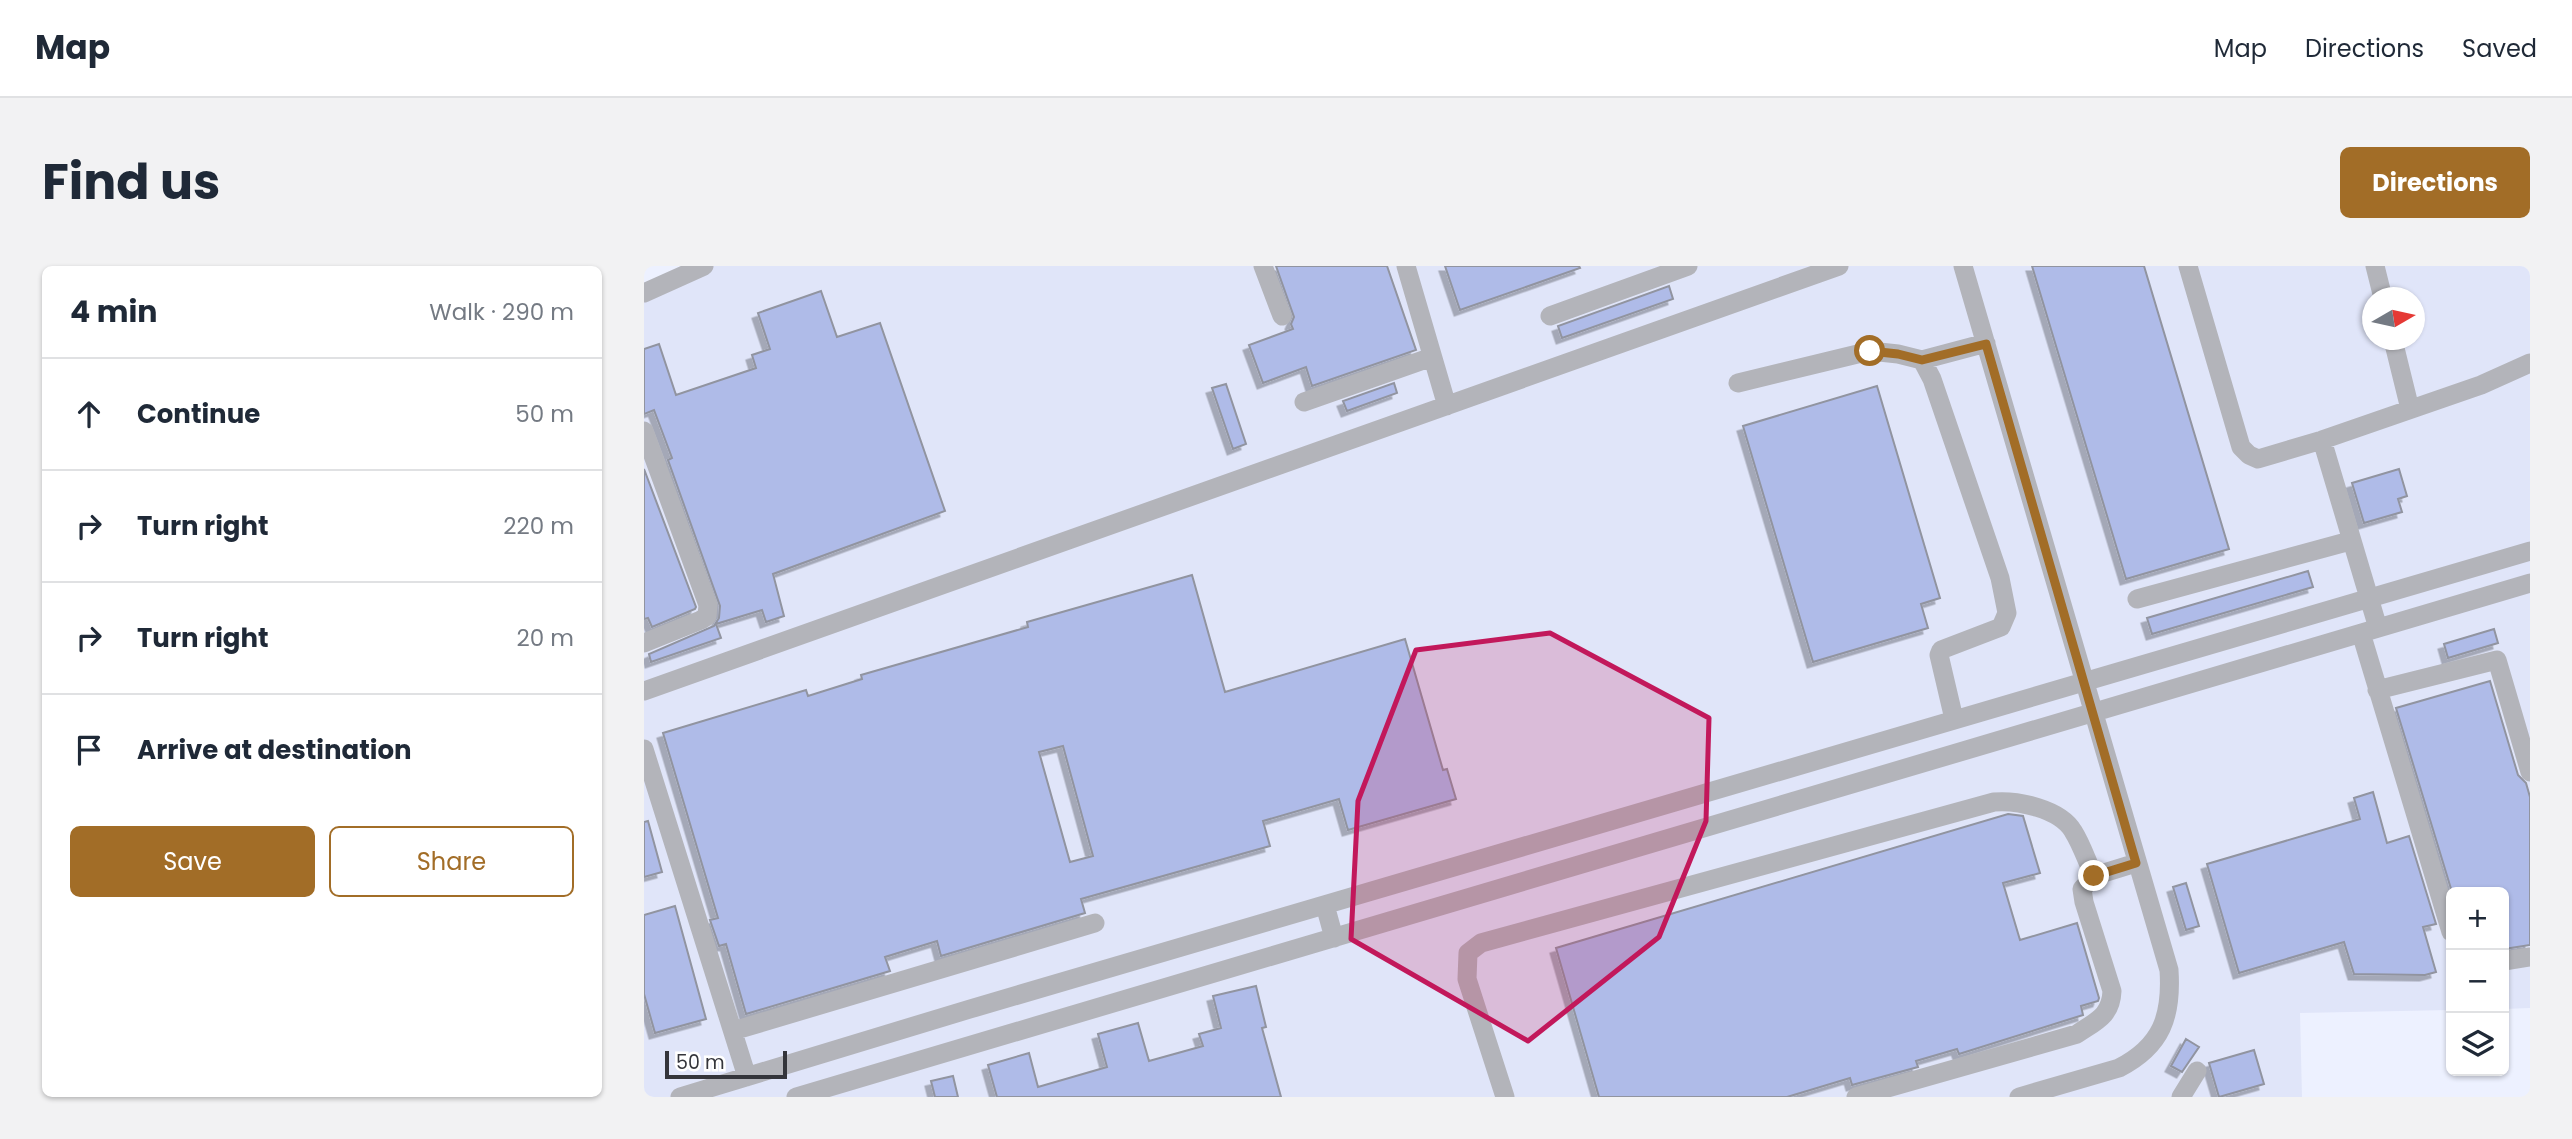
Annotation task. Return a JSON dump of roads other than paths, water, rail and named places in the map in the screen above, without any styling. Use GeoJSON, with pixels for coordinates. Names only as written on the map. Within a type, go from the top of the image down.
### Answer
{"type":"FeatureCollection","features":[{"type":"Feature","properties":{"kind":"street"},"geometry":{"type":"LineString","coordinates":[[644,293],[704,266]]}},
{"type":"Feature","properties":{"kind":"street"},"geometry":{"type":"LineString","coordinates":[[1263,266],[1282,316]]}},
{"type":"Feature","properties":{"kind":"street"},"geometry":{"type":"LineString","coordinates":[[1406,266],[1447,406]]}},
{"type":"Feature","properties":{"kind":"street"},"geometry":{"type":"LineString","coordinates":[[1963,266],[2169,970],[2170,995],[2166,1015],[2156,1038],[2131,1062],[2074,1090],[2019,1097]]}},
{"type":"Feature","properties":{"kind":"street"},"geometry":{"type":"LineString","coordinates":[[2188,266],[2241,447],[2249,455],[2258,458],[2322,440],[2481,385],[2530,363]]}},
{"type":"Feature","properties":{"kind":"street"},"geometry":{"type":"LineString","coordinates":[[2375,266],[2380,287]]}},
{"type":"Feature","properties":{"kind":"street"},"geometry":{"type":"LineString","coordinates":[[1550,316],[1678,268]]}},
{"type":"Feature","properties":{"kind":"street"},"geometry":{"type":"LineString","coordinates":[[644,690],[1828,268]]}},
{"type":"Feature","properties":{"kind":"street"},"geometry":{"type":"LineString","coordinates":[[1738,383],[1870,351],[1922,360],[1986,344]]}},
{"type":"Feature","properties":{"kind":"street"},"geometry":{"type":"LineString","coordinates":[[2395,350],[2410,409]]}},
{"type":"Feature","properties":{"kind":"street"},"geometry":{"type":"LineString","coordinates":[[1304,402],[1432,357]]}},
{"type":"Feature","properties":{"kind":"street"},"geometry":{"type":"LineString","coordinates":[[1922,360],[1932,379],[1996,566],[2007,613],[2001,627],[1941,650],[1939,655],[1954,719]]}},
{"type":"Feature","properties":{"kind":"street"},"geometry":{"type":"LineString","coordinates":[[644,431],[648,457],[708,605],[707,616],[701,620],[644,643]]}},
{"type":"Feature","properties":{"kind":"street"},"geometry":{"type":"LineString","coordinates":[[2322,440],[2368,598],[2369,630],[2377,690],[2446,916]]}},
{"type":"Feature","properties":{"kind":"street"},"geometry":{"type":"LineString","coordinates":[[2137,599],[2350,541]]}},
{"type":"Feature","properties":{"kind":"street"},"geometry":{"type":"LineString","coordinates":[[680,1097],[2530,551]]}},
{"type":"Feature","properties":{"kind":"street"},"geometry":{"type":"LineString","coordinates":[[796,1097],[2530,583]]}},
{"type":"Feature","properties":{"kind":"street"},"geometry":{"type":"LineString","coordinates":[[2377,690],[2497,660],[2530,772]]}},
{"type":"Feature","properties":{"kind":"street"},"geometry":{"type":"LineString","coordinates":[[644,749],[747,1077]]}},
{"type":"Feature","properties":{"kind":"street"},"geometry":{"type":"LineString","coordinates":[[1505,1097],[1466,979],[1468,953],[1481,943],[1994,802],[2012,801],[2035,806],[2072,829],[2094,876]]}},
{"type":"Feature","properties":{"kind":"street"},"geometry":{"type":"LineString","coordinates":[[1856,1097],[2077,1034],[2106,1013],[2112,1002],[2112,991],[2082,889],[2094,876],[2136,863]]}},
{"type":"Feature","properties":{"kind":"street"},"geometry":{"type":"LineString","coordinates":[[1325,905],[1334,938]]}},
{"type":"Feature","properties":{"kind":"street"},"geometry":{"type":"LineString","coordinates":[[733,1031],[1095,923]]}},
{"type":"Feature","properties":{"kind":"street"},"geometry":{"type":"LineString","coordinates":[[2509,960],[2530,957]]}},
{"type":"Feature","properties":{"kind":"street"},"geometry":{"type":"LineString","coordinates":[[2180,1097],[2197,1071]]}}]}
